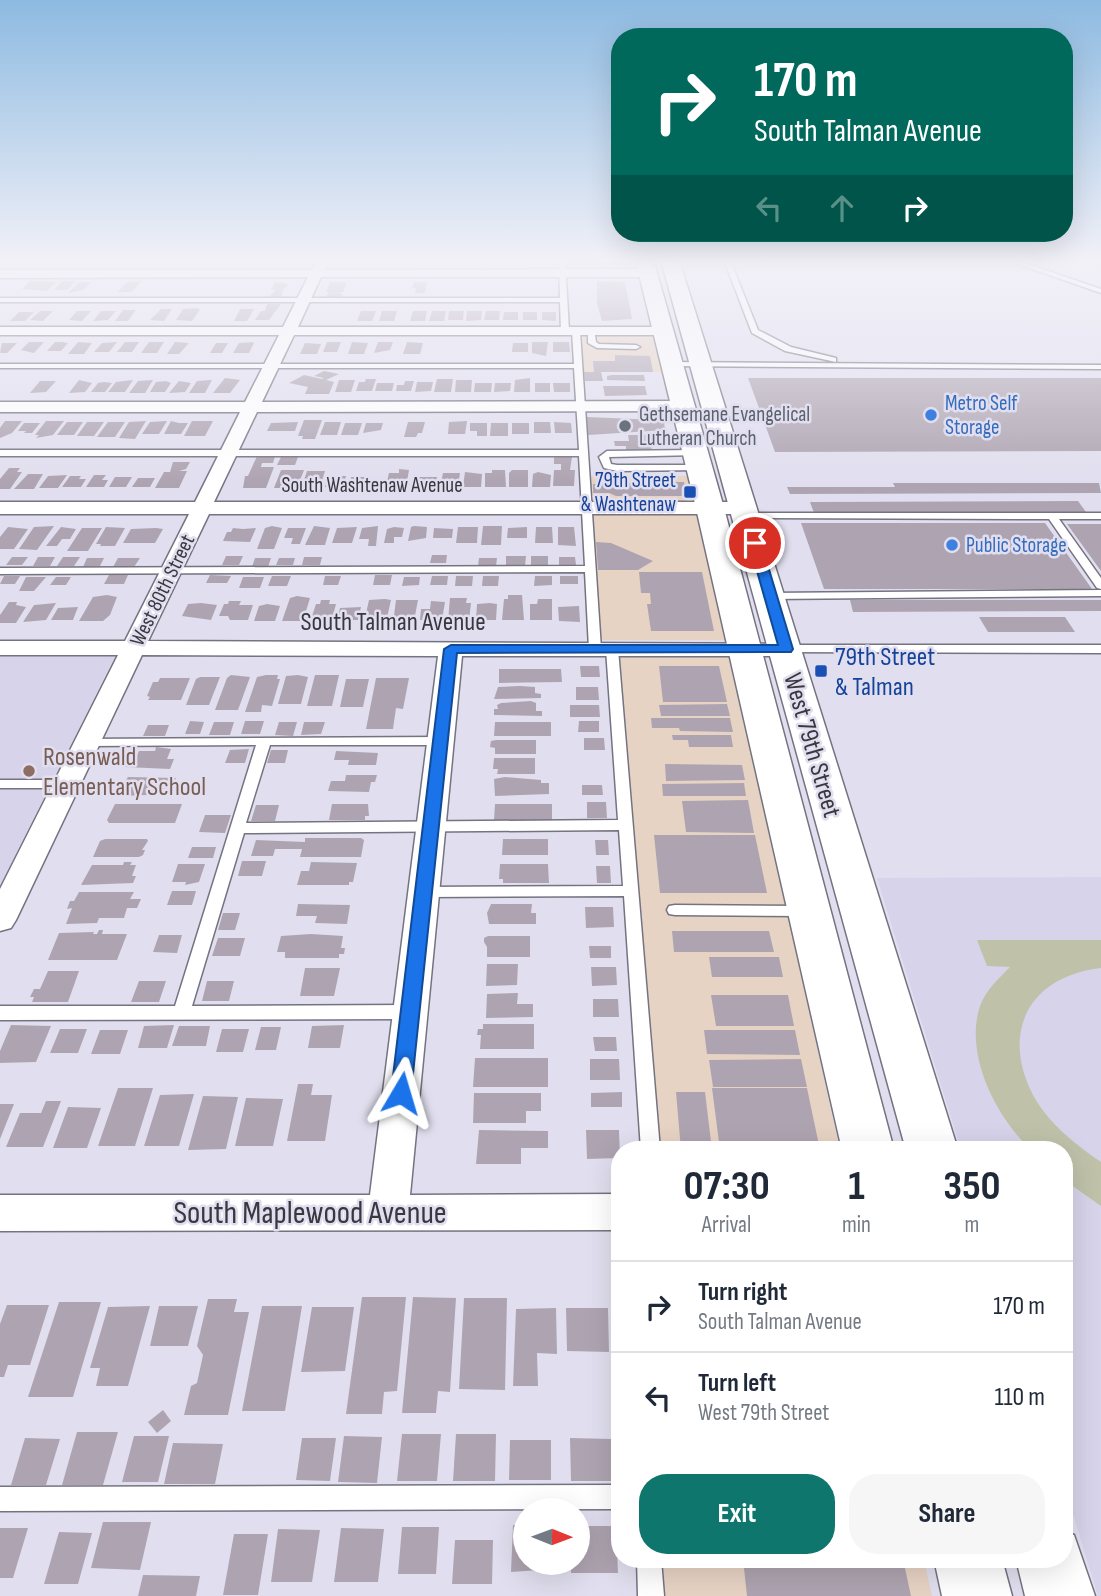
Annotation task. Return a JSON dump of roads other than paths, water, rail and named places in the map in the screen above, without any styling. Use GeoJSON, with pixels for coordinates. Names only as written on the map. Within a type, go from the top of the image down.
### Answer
{"type":"FeatureCollection","features":[{"type":"Feature","properties":{"kind":"main road","name":"West 79th Street"},"geometry":{"type":"LineString","coordinates":[[663,334],[710,508],[866,1141]]}},
{"type":"Feature","properties":{"kind":"main road","name":"West 79th Street"},"geometry":{"type":"LineString","coordinates":[[691,334],[929,1141]]}},
{"type":"Feature","properties":{"kind":"main road"},"geometry":{"type":"LineString","coordinates":[[970,1568],[977,1596]]}},
{"type":"Feature","properties":{"kind":"main road"},"geometry":{"type":"LineString","coordinates":[[1052,1568],[1060,1596]]}},
{"type":"Feature","properties":{"kind":"street","name":"West 80th Street"},"geometry":{"type":"LineString","coordinates":[[0,920],[286,334]]}},
{"type":"Feature","properties":{"kind":"street"},"geometry":{"type":"LineString","coordinates":[[0,407],[682,406]]}},
{"type":"Feature","properties":{"kind":"street","name":"South Washtenaw Avenue"},"geometry":{"type":"LineString","coordinates":[[0,508],[710,508],[745,512]]}},
{"type":"Feature","properties":{"kind":"street","name":"South Talman Avenue"},"geometry":{"type":"LineString","coordinates":[[0,648],[786,649]]}},
{"type":"Feature","properties":{"kind":"street"},"geometry":{"type":"LineString","coordinates":[[388,1212],[451,649]]}},
{"type":"Feature","properties":{"kind":"street","name":"South Maplewood Avenue"},"geometry":{"type":"LineString","coordinates":[[0,1213],[611,1212]]}},
{"type":"Feature","properties":{"kind":"lane"},"geometry":{"type":"LineString","coordinates":[[577,334],[590,569],[626,825],[650,1141]]}},
{"type":"Feature","properties":{"kind":"lane"},"geometry":{"type":"LineString","coordinates":[[581,334],[597,346],[636,347]]}},
{"type":"Feature","properties":{"kind":"lane"},"geometry":{"type":"LineString","coordinates":[[761,334],[788,349],[855,366]]}},
{"type":"Feature","properties":{"kind":"lane"},"geometry":{"type":"LineString","coordinates":[[671,364],[1101,367]]}},
{"type":"Feature","properties":{"kind":"lane"},"geometry":{"type":"LineString","coordinates":[[0,366],[578,366]]}},
{"type":"Feature","properties":{"kind":"lane"},"geometry":{"type":"LineString","coordinates":[[0,453],[583,453]]}},
{"type":"Feature","properties":{"kind":"lane"},"geometry":{"type":"LineString","coordinates":[[607,454],[697,461],[617,468],[607,466],[604,457],[607,454]]}},
{"type":"Feature","properties":{"kind":"lane"},"geometry":{"type":"LineString","coordinates":[[745,512],[1101,516]]}},
{"type":"Feature","properties":{"kind":"lane"},"geometry":{"type":"LineString","coordinates":[[1052,516],[1101,586]]}},
{"type":"Feature","properties":{"kind":"lane"},"geometry":{"type":"LineString","coordinates":[[0,571],[590,569]]}},
{"type":"Feature","properties":{"kind":"lane"},"geometry":{"type":"LineString","coordinates":[[770,596],[1101,593]]}},
{"type":"Feature","properties":{"kind":"lane"},"geometry":{"type":"LineString","coordinates":[[786,649],[1101,649]]}},
{"type":"Feature","properties":{"kind":"lane"},"geometry":{"type":"LineString","coordinates":[[87,742],[441,741]]}},
{"type":"Feature","properties":{"kind":"lane"},"geometry":{"type":"LineString","coordinates":[[182,1012],[264,742]]}},
{"type":"Feature","properties":{"kind":"lane"},"geometry":{"type":"LineString","coordinates":[[0,784],[67,784]]}},
{"type":"Feature","properties":{"kind":"lane"},"geometry":{"type":"LineString","coordinates":[[238,828],[626,825]]}},
{"type":"Feature","properties":{"kind":"lane"},"geometry":{"type":"LineString","coordinates":[[424,892],[631,891]]}},
{"type":"Feature","properties":{"kind":"lane"},"geometry":{"type":"LineString","coordinates":[[675,910],[809,911]]}},
{"type":"Feature","properties":{"kind":"lane"},"geometry":{"type":"LineString","coordinates":[[0,1013],[410,1012]]}},
{"type":"Feature","properties":{"kind":"lane"},"geometry":{"type":"LineString","coordinates":[[0,1499],[611,1497]]}},
{"type":"Feature","properties":{"kind":"lane"},"geometry":{"type":"LineString","coordinates":[[650,1568],[652,1596]]}},
{"type":"Feature","properties":{"kind":"place","name":"Metro Self Storage"},"geometry":{"type":"Point","coordinates":[931,415]}},
{"type":"Feature","properties":{"kind":"place","name":"Gethsemane Evangelical Lutheran Church"},"geometry":{"type":"Point","coordinates":[625,426]}},
{"type":"Feature","properties":{"kind":"place","name":"79th Street & Washtenaw"},"geometry":{"type":"Point","coordinates":[690,492]}},
{"type":"Feature","properties":{"kind":"place","name":"Public Storage"},"geometry":{"type":"Point","coordinates":[952,545]}},
{"type":"Feature","properties":{"kind":"place","name":"79th Street & Talman"},"geometry":{"type":"Point","coordinates":[821,671]}},
{"type":"Feature","properties":{"kind":"place","name":"Rosenwald Elementary School"},"geometry":{"type":"Point","coordinates":[29,771]}}]}
